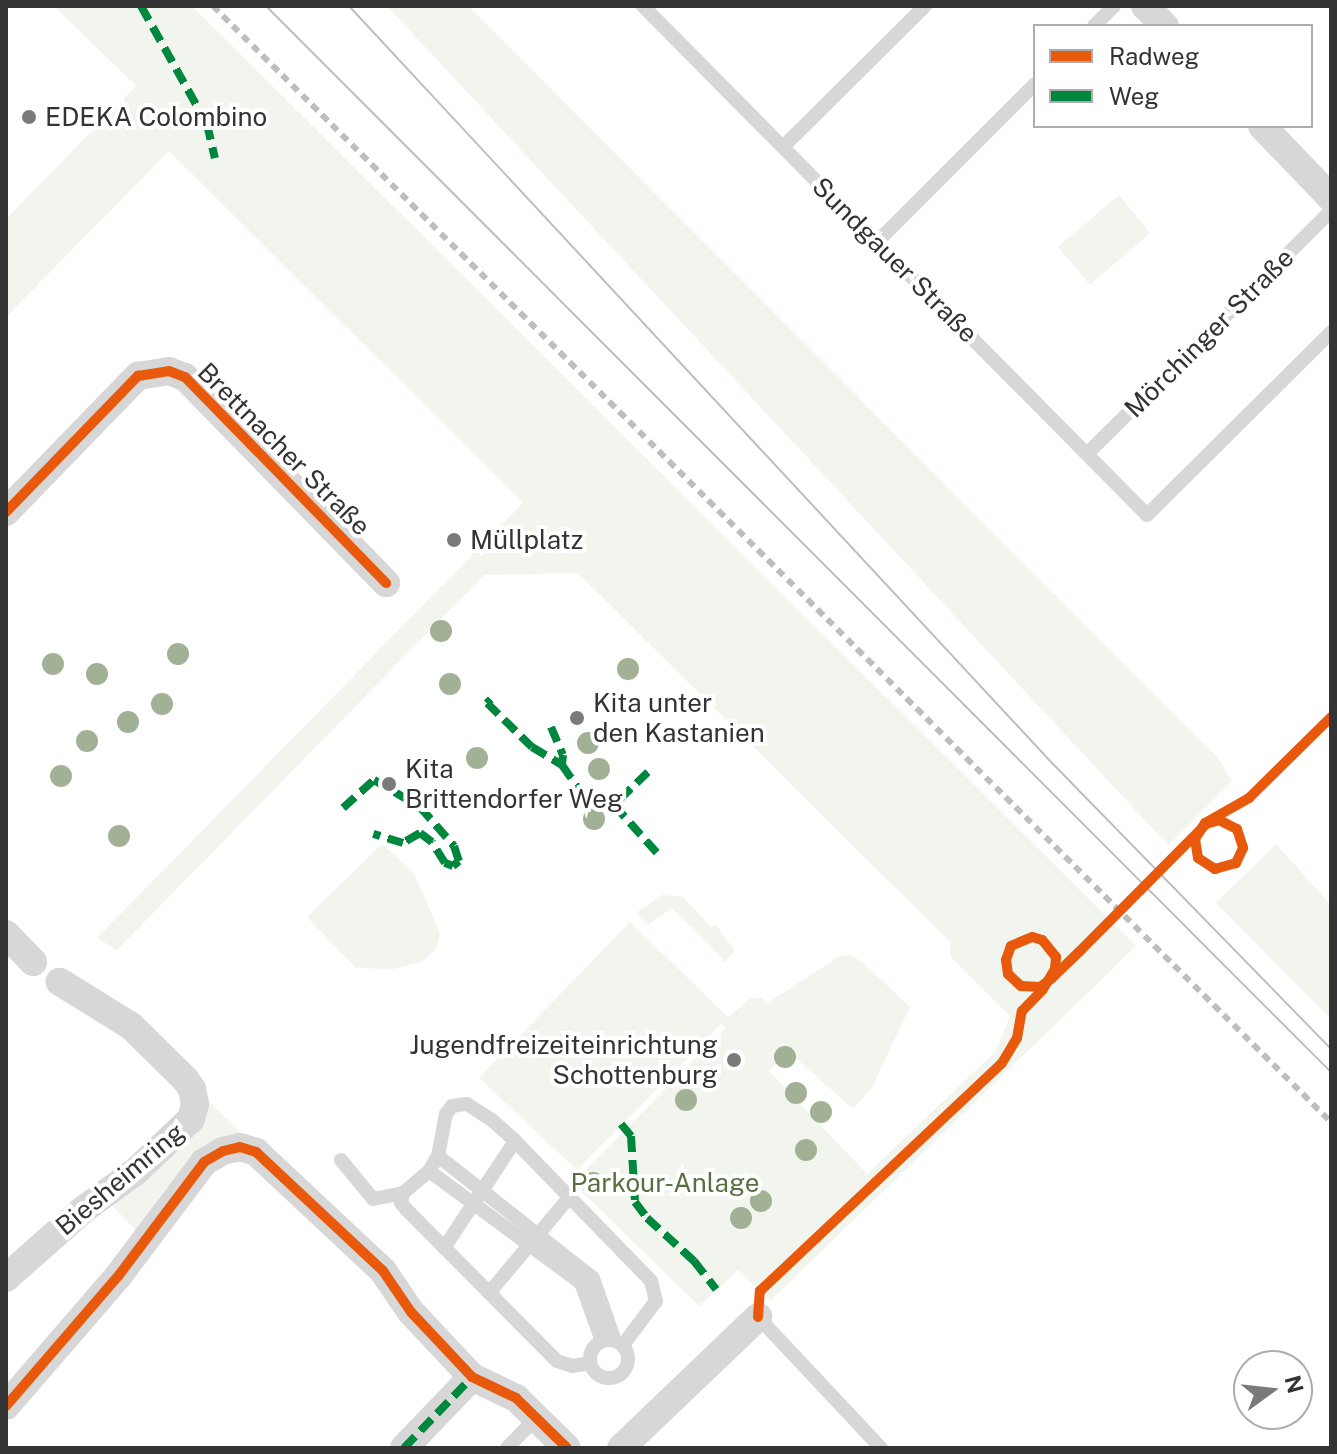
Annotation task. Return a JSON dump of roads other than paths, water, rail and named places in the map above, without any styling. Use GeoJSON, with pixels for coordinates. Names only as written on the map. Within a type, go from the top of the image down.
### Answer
{"type":"FeatureCollection","features":[{"type":"Feature","properties":{"kind":"street"},"geometry":{"type":"LineString","coordinates":[[1145,6],[1163,24]]}},
{"type":"Feature","properties":{"kind":"street"},"geometry":{"type":"LineString","coordinates":[[1264,128],[1331,198]]}},
{"type":"Feature","properties":{"kind":"street","name":"Brettnacher Straße"},"geometry":{"type":"LineString","coordinates":[[6,512],[138,376],[169,371],[185,377],[386,583]]}},
{"type":"Feature","properties":{"kind":"street"},"geometry":{"type":"LineString","coordinates":[[6,934],[33,962]]}},
{"type":"Feature","properties":{"kind":"street","name":"Biesheimring"},"geometry":{"type":"LineString","coordinates":[[6,1278],[84,1209],[135,1172],[191,1119],[195,1104],[185,1079],[131,1026],[60,982]]}},
{"type":"Feature","properties":{"kind":"street"},"geometry":{"type":"LineString","coordinates":[[6,1406],[119,1275],[204,1162],[223,1151],[240,1147],[256,1152],[383,1271],[411,1312],[472,1377],[516,1398],[567,1448]]}},
{"type":"Feature","properties":{"kind":"street"},"geometry":{"type":"LineString","coordinates":[[621,1448],[758,1317]]}},
{"type":"Feature","properties":{"kind":"street"},"geometry":{"type":"LineString","coordinates":[[404,1448],[472,1377]]}},
{"type":"Feature","properties":{"kind":"lane","name":"Sundgauer Straße"},"geometry":{"type":"LineString","coordinates":[[643,6],[1147,515],[1331,332]]}},
{"type":"Feature","properties":{"kind":"lane"},"geometry":{"type":"LineString","coordinates":[[783,147],[925,6]]}},
{"type":"Feature","properties":{"kind":"lane"},"geometry":{"type":"LineString","coordinates":[[1096,24],[1114,6]]}},
{"type":"Feature","properties":{"kind":"lane"},"geometry":{"type":"LineString","coordinates":[[877,242],[1033,86]]}},
{"type":"Feature","properties":{"kind":"lane","name":"Mörchinger Straße"},"geometry":{"type":"LineString","coordinates":[[1087,454],[1331,211]]}},
{"type":"Feature","properties":{"kind":"lane"},"geometry":{"type":"LineString","coordinates":[[341,1160],[373,1199],[403,1193],[429,1171],[438,1156],[446,1114],[452,1106],[467,1104],[492,1120],[651,1281],[656,1301],[614,1342],[592,1350],[590,1363],[596,1374],[607,1379],[618,1377],[627,1368],[629,1356],[614,1342],[593,1278],[479,1198],[429,1171]]}},
{"type":"Feature","properties":{"kind":"lane"},"geometry":{"type":"LineString","coordinates":[[444,1248],[515,1141]]}},
{"type":"Feature","properties":{"kind":"lane"},"geometry":{"type":"LineString","coordinates":[[438,1156],[479,1198]]}},
{"type":"Feature","properties":{"kind":"lane"},"geometry":{"type":"LineString","coordinates":[[403,1193],[401,1203],[557,1361],[572,1366],[590,1363]]}},
{"type":"Feature","properties":{"kind":"lane"},"geometry":{"type":"LineString","coordinates":[[489,1293],[568,1199]]}},
{"type":"Feature","properties":{"kind":"lane"},"geometry":{"type":"LineString","coordinates":[[758,1317],[881,1448]]}},
{"type":"Feature","properties":{"kind":"lane"},"geometry":{"type":"LineString","coordinates":[[507,1448],[536,1418]]}},
{"type":"Feature","properties":{"kind":"tram line"},"geometry":{"type":"LineString","coordinates":[[266,6],[1331,1072]]}},
{"type":"Feature","properties":{"kind":"tram line"},"geometry":{"type":"LineString","coordinates":[[349,6],[1053,764],[1331,1049]]}},
{"type":"Feature","properties":{"kind":"railway"},"geometry":{"type":"LineString","coordinates":[[213,6],[1331,1122]]}},
{"type":"Feature","properties":{"kind":"place","name":"EDEKA Colombino"},"geometry":{"type":"Point","coordinates":[29,117]}},
{"type":"Feature","properties":{"kind":"place","name":"Müllplatz"},"geometry":{"type":"Point","coordinates":[454,540]}},
{"type":"Feature","properties":{"kind":"place","name":"Kita unter den Kastanien"},"geometry":{"type":"Point","coordinates":[577,718]}},
{"type":"Feature","properties":{"kind":"place","name":"Kita Brittendorfer Weg"},"geometry":{"type":"Point","coordinates":[389,784]}},
{"type":"Feature","properties":{"kind":"place","name":"Jugendfreizeiteinrichtung Schottenburg"},"geometry":{"type":"Point","coordinates":[734,1060]}},
{"type":"Feature","properties":{"kind":"park label","name":"Parkour-Anlage"},"geometry":{"type":"Point","coordinates":[665,1183]}}]}
